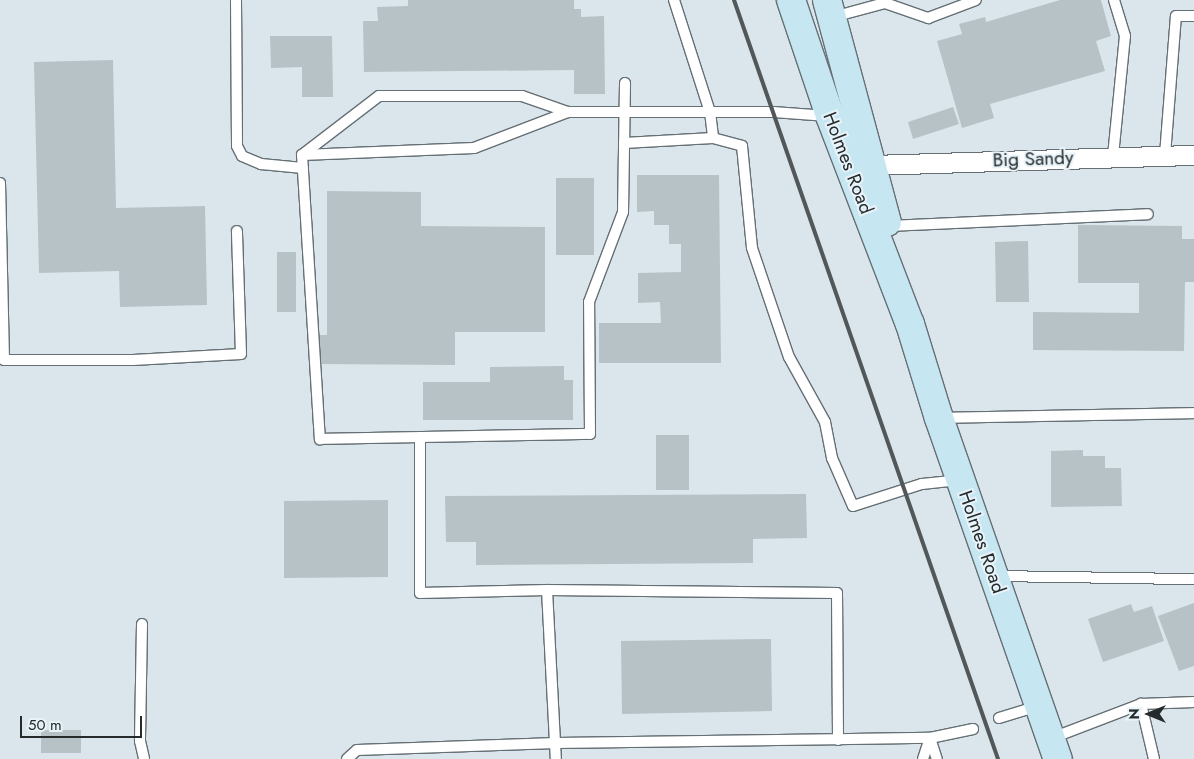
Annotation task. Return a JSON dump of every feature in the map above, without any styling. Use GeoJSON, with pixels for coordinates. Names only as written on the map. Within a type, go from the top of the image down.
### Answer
{"type":"FeatureCollection","features":[{"type":"Feature","properties":{"kind":"main road","name":"Holmes Road"},"geometry":{"type":"LineString","coordinates":[[791,0],[830,116],[910,324],[960,480],[1055,749]]}},
{"type":"Feature","properties":{"kind":"main road","name":"Holmes Road"},"geometry":{"type":"LineString","coordinates":[[830,8],[888,226],[910,324]]}},
{"type":"Feature","properties":{"kind":"street","name":"Big Sandy"},"geometry":{"type":"LineString","coordinates":[[872,164],[1194,155]]}},
{"type":"Feature","properties":{"kind":"lane"},"geometry":{"type":"LineString","coordinates":[[236,0],[237,146],[242,156],[261,164],[303,168]]}},
{"type":"Feature","properties":{"kind":"lane"},"geometry":{"type":"LineString","coordinates":[[674,0],[710,112],[713,138]]}},
{"type":"Feature","properties":{"kind":"lane"},"geometry":{"type":"LineString","coordinates":[[830,8],[885,4],[928,18],[976,0]]}},
{"type":"Feature","properties":{"kind":"lane"},"geometry":{"type":"LineString","coordinates":[[1113,156],[1126,36],[1114,0]]}},
{"type":"Feature","properties":{"kind":"lane"},"geometry":{"type":"LineString","coordinates":[[1165,155],[1176,16],[1194,16]]}},
{"type":"Feature","properties":{"kind":"lane"},"geometry":{"type":"LineString","coordinates":[[302,155],[320,440],[590,434],[589,302],[623,212],[625,83]]}},
{"type":"Feature","properties":{"kind":"lane"},"geometry":{"type":"LineString","coordinates":[[302,155],[378,96],[522,96],[568,112],[710,112],[830,116]]}},
{"type":"Feature","properties":{"kind":"lane"},"geometry":{"type":"LineString","coordinates":[[302,155],[474,148],[568,112]]}},
{"type":"Feature","properties":{"kind":"lane"},"geometry":{"type":"LineString","coordinates":[[624,143],[713,138],[742,146],[752,248],[789,358],[825,422],[832,458],[853,506],[922,484],[960,480]]}},
{"type":"Feature","properties":{"kind":"lane"},"geometry":{"type":"LineString","coordinates":[[0,183],[4,360],[133,360],[241,354],[237,231]]}},
{"type":"Feature","properties":{"kind":"lane"},"geometry":{"type":"LineString","coordinates":[[888,226],[1148,214]]}},
{"type":"Feature","properties":{"kind":"lane"},"geometry":{"type":"LineString","coordinates":[[939,418],[1194,413]]}},
{"type":"Feature","properties":{"kind":"lane"},"geometry":{"type":"LineString","coordinates":[[420,437],[420,593],[547,590],[837,593],[838,740]]}},
{"type":"Feature","properties":{"kind":"lane"},"geometry":{"type":"LineString","coordinates":[[994,576],[1194,579]]}},
{"type":"Feature","properties":{"kind":"lane"},"geometry":{"type":"LineString","coordinates":[[547,590],[556,759]]}},
{"type":"Feature","properties":{"kind":"lane"},"geometry":{"type":"LineString","coordinates":[[142,624],[140,740],[144,759]]}},
{"type":"Feature","properties":{"kind":"lane"},"geometry":{"type":"LineString","coordinates":[[1055,749],[1141,704],[1194,702]]}},
{"type":"Feature","properties":{"kind":"lane"},"geometry":{"type":"LineString","coordinates":[[1141,704],[1154,759]]}},
{"type":"Feature","properties":{"kind":"lane"},"geometry":{"type":"LineString","coordinates":[[999,718],[1039,705]]}},
{"type":"Feature","properties":{"kind":"lane"},"geometry":{"type":"LineString","coordinates":[[347,759],[357,750],[556,743],[930,738],[972,729]]}},
{"type":"Feature","properties":{"kind":"lane"},"geometry":{"type":"LineString","coordinates":[[924,759],[930,738]]}},
{"type":"Feature","properties":{"kind":"lane"},"geometry":{"type":"LineString","coordinates":[[930,738],[937,759]]}},
{"type":"Feature","properties":{"kind":"building"},"geometry":{"type":"Polygon","coordinates":[[[408,0],[574,0],[574,9],[581,9],[581,17],[604,16],[605,94],[574,94],[574,70],[364,72],[363,21],[378,21],[377,7],[408,6],[408,0]]]}},
{"type":"Feature","properties":{"kind":"building"},"geometry":{"type":"Polygon","coordinates":[[[1060,0],[1101,0],[1111,36],[1096,41],[1105,71],[990,104],[994,118],[962,128],[937,41],[962,34],[959,24],[985,17],[986,22],[1060,0]]]}},
{"type":"Feature","properties":{"kind":"building"},"geometry":{"type":"Polygon","coordinates":[[[270,36],[332,36],[333,97],[302,97],[302,67],[271,68],[270,36]]]}},
{"type":"Feature","properties":{"kind":"building"},"geometry":{"type":"Polygon","coordinates":[[[113,60],[116,208],[205,206],[207,305],[120,307],[119,271],[39,273],[34,62],[113,60]]]}},
{"type":"Feature","properties":{"kind":"building"},"geometry":{"type":"Polygon","coordinates":[[[953,107],[959,124],[913,139],[908,122],[953,107]]]}},
{"type":"Feature","properties":{"kind":"building"},"geometry":{"type":"Polygon","coordinates":[[[637,175],[719,175],[721,363],[599,363],[599,323],[661,323],[660,302],[638,303],[638,273],[681,272],[681,244],[669,244],[669,225],[654,225],[654,211],[637,212],[637,175]]]}},
{"type":"Feature","properties":{"kind":"building"},"geometry":{"type":"Polygon","coordinates":[[[556,178],[594,178],[594,255],[556,255],[556,178]]]}},
{"type":"Feature","properties":{"kind":"building"},"geometry":{"type":"Polygon","coordinates":[[[327,191],[421,192],[421,226],[545,227],[545,332],[455,332],[455,365],[320,364],[320,335],[327,335],[327,191]]]}},
{"type":"Feature","properties":{"kind":"building"},"geometry":{"type":"Polygon","coordinates":[[[1078,225],[1182,226],[1182,239],[1194,239],[1194,282],[1185,282],[1184,351],[1033,350],[1033,312],[1139,313],[1139,283],[1078,283],[1078,225]]]}},
{"type":"Feature","properties":{"kind":"building"},"geometry":{"type":"Polygon","coordinates":[[[1028,241],[1029,302],[996,302],[995,242],[1028,241]]]}},
{"type":"Feature","properties":{"kind":"building"},"geometry":{"type":"Polygon","coordinates":[[[277,252],[296,252],[296,312],[277,312],[277,252]]]}},
{"type":"Feature","properties":{"kind":"building"},"geometry":{"type":"Polygon","coordinates":[[[564,366],[564,380],[573,380],[573,420],[423,420],[423,382],[490,382],[490,367],[564,366]]]}},
{"type":"Feature","properties":{"kind":"building"},"geometry":{"type":"Polygon","coordinates":[[[656,435],[689,435],[689,490],[656,490],[656,435]]]}},
{"type":"Feature","properties":{"kind":"building"},"geometry":{"type":"Polygon","coordinates":[[[1083,450],[1083,456],[1105,456],[1105,468],[1121,468],[1122,506],[1051,507],[1051,451],[1083,450]]]}},
{"type":"Feature","properties":{"kind":"building"},"geometry":{"type":"Polygon","coordinates":[[[806,494],[807,538],[753,539],[753,563],[476,565],[476,542],[446,542],[445,496],[806,494]]]}},
{"type":"Feature","properties":{"kind":"building"},"geometry":{"type":"Polygon","coordinates":[[[388,500],[388,577],[284,578],[284,501],[388,500]]]}},
{"type":"Feature","properties":{"kind":"building"},"geometry":{"type":"Polygon","coordinates":[[[1194,603],[1194,666],[1179,671],[1158,616],[1194,603]]]}},
{"type":"Feature","properties":{"kind":"building"},"geometry":{"type":"Polygon","coordinates":[[[1131,604],[1134,612],[1152,606],[1164,641],[1103,662],[1088,619],[1131,604]]]}},
{"type":"Feature","properties":{"kind":"building"},"geometry":{"type":"Polygon","coordinates":[[[771,639],[772,711],[622,714],[621,641],[771,639]]]}},
{"type":"Feature","properties":{"kind":"building"},"geometry":{"type":"Polygon","coordinates":[[[41,730],[81,730],[81,753],[41,753],[41,730]]]}},
{"type":"Feature","properties":{"kind":"railway"},"geometry":{"type":"LineString","coordinates":[[734,0],[998,759]]}}]}
